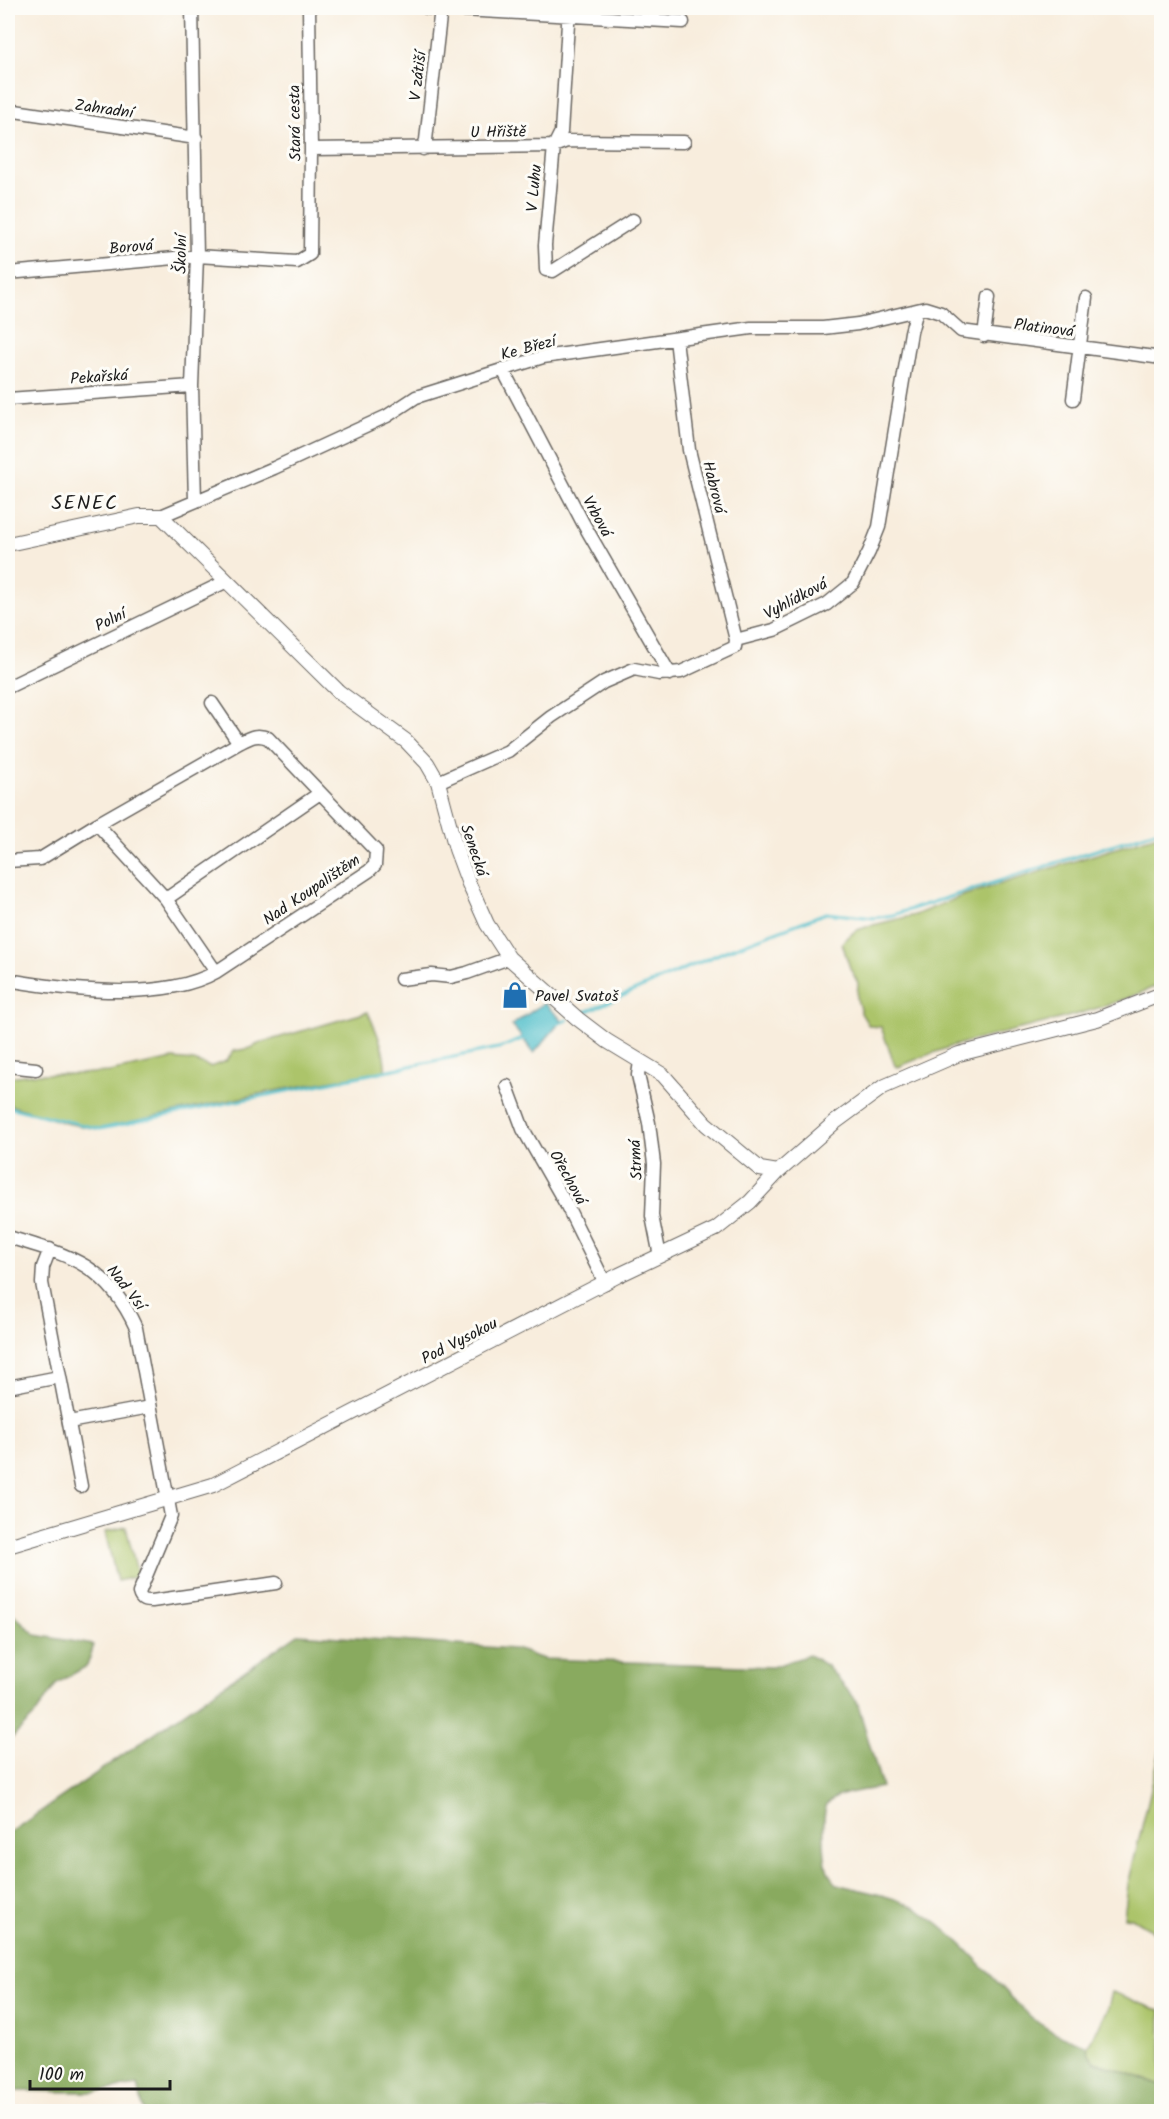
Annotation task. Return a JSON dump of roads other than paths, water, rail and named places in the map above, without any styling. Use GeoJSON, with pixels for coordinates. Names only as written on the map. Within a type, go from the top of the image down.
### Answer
{"type":"FeatureCollection","features":[{"type":"Feature","properties":{"kind":"street","name":"Školní"},"geometry":{"type":"LineString","coordinates":[[192,8],[197,256],[192,386],[195,501]]}},
{"type":"Feature","properties":{"kind":"street","name":"Stará cesta"},"geometry":{"type":"LineString","coordinates":[[309,8],[311,237]]}},
{"type":"Feature","properties":{"kind":"street"},"geometry":{"type":"LineString","coordinates":[[427,8],[569,12],[683,22]]}},
{"type":"Feature","properties":{"kind":"street","name":"V zátiší"},"geometry":{"type":"LineString","coordinates":[[423,149],[426,140],[441,8]]}},
{"type":"Feature","properties":{"kind":"street","name":"V Luhu"},"geometry":{"type":"LineString","coordinates":[[569,12],[561,132],[554,147],[545,245],[546,270],[553,271],[633,220]]}},
{"type":"Feature","properties":{"kind":"street","name":"Zahradní"},"geometry":{"type":"LineString","coordinates":[[8,110],[196,138]]}},
{"type":"Feature","properties":{"kind":"street","name":"U Hřiště"},"geometry":{"type":"LineString","coordinates":[[311,149],[554,147],[567,141],[684,142]]}},
{"type":"Feature","properties":{"kind":"street","name":"Borová"},"geometry":{"type":"LineString","coordinates":[[8,273],[197,256],[297,262],[310,254],[311,237]]}},
{"type":"Feature","properties":{"kind":"street"},"geometry":{"type":"LineString","coordinates":[[984,336],[989,297]]}},
{"type":"Feature","properties":{"kind":"street"},"geometry":{"type":"LineString","coordinates":[[1073,399],[1086,298]]}},
{"type":"Feature","properties":{"kind":"street","name":"Platinová"},"geometry":{"type":"LineString","coordinates":[[931,309],[941,313],[961,331],[984,336],[1161,358]]}},
{"type":"Feature","properties":{"kind":"street","name":"Ke Březí"},"geometry":{"type":"LineString","coordinates":[[161,516],[274,468],[387,416],[416,397],[543,357],[752,328],[823,328],[858,324],[917,310],[931,309]]}},
{"type":"Feature","properties":{"kind":"street","name":"Vyhlídková"},"geometry":{"type":"LineString","coordinates":[[438,782],[508,751],[551,717],[604,682],[634,669],[670,674],[681,672],[735,647],[736,640],[774,630],[827,604],[853,583],[879,527],[911,332],[917,310]]}},
{"type":"Feature","properties":{"kind":"street","name":"Habrová"},"geometry":{"type":"LineString","coordinates":[[676,339],[689,450],[736,640]]}},
{"type":"Feature","properties":{"kind":"street","name":"Vrbová"},"geometry":{"type":"LineString","coordinates":[[504,370],[583,523],[670,674]]}},
{"type":"Feature","properties":{"kind":"street","name":"Pekařská"},"geometry":{"type":"LineString","coordinates":[[8,399],[192,386]]}},
{"type":"Feature","properties":{"kind":"street"},"geometry":{"type":"LineString","coordinates":[[8,544],[139,516],[161,516]]}},
{"type":"Feature","properties":{"kind":"street","name":"Senecká"},"geometry":{"type":"LineString","coordinates":[[161,516],[339,692],[406,741],[428,763],[438,782],[456,849],[469,884],[487,924],[510,958],[578,1019],[663,1075],[705,1124],[760,1169],[777,1172]]}},
{"type":"Feature","properties":{"kind":"street","name":"Polní"},"geometry":{"type":"LineString","coordinates":[[8,687],[228,581]]}},
{"type":"Feature","properties":{"kind":"street"},"geometry":{"type":"LineString","coordinates":[[213,703],[239,743]]}},
{"type":"Feature","properties":{"kind":"street","name":"Nad Koupalištěm"},"geometry":{"type":"LineString","coordinates":[[8,861],[40,859],[239,743],[261,735],[268,738],[376,851],[375,865],[369,871],[204,979],[171,987],[114,991],[51,988],[8,980]]}},
{"type":"Feature","properties":{"kind":"street"},"geometry":{"type":"LineString","coordinates":[[166,898],[320,793]]}},
{"type":"Feature","properties":{"kind":"street"},"geometry":{"type":"LineString","coordinates":[[97,824],[166,898],[216,972]]}},
{"type":"Feature","properties":{"kind":"street"},"geometry":{"type":"LineString","coordinates":[[401,979],[432,975],[451,977],[510,958]]}},
{"type":"Feature","properties":{"kind":"street","name":"Pod Vysokou"},"geometry":{"type":"LineString","coordinates":[[8,1546],[213,1485],[605,1283],[716,1230],[750,1202],[777,1172],[883,1087],[959,1054],[1097,1019],[1161,994]]}},
{"type":"Feature","properties":{"kind":"street","name":"Strmá"},"geometry":{"type":"LineString","coordinates":[[640,1062],[638,1075],[649,1123],[654,1164],[652,1216],[660,1256]]}},
{"type":"Feature","properties":{"kind":"street"},"geometry":{"type":"LineString","coordinates":[[8,1065],[36,1069]]}},
{"type":"Feature","properties":{"kind":"street","name":"Ořechová"},"geometry":{"type":"LineString","coordinates":[[507,1086],[523,1129],[567,1206],[605,1283]]}},
{"type":"Feature","properties":{"kind":"street","name":"Nad Vsí"},"geometry":{"type":"LineString","coordinates":[[8,1237],[50,1249],[86,1264],[103,1280],[131,1316],[136,1328],[171,1516],[139,1593],[143,1600],[152,1601],[276,1583]]}},
{"type":"Feature","properties":{"kind":"street"},"geometry":{"type":"LineString","coordinates":[[50,1249],[43,1267],[42,1283],[81,1486]]}},
{"type":"Feature","properties":{"kind":"street"},"geometry":{"type":"LineString","coordinates":[[8,1387],[59,1377]]}},
{"type":"Feature","properties":{"kind":"street"},"geometry":{"type":"LineString","coordinates":[[69,1422],[150,1407]]}},
{"type":"Feature","properties":{"kind":"water"},"geometry":{"type":"Polygon","coordinates":[[[544,1003],[562,1020],[534,1053],[512,1025],[544,1003]]]}},
{"type":"Feature","properties":{"kind":"waterway"},"geometry":{"type":"LineString","coordinates":[[583,1013],[728,950],[826,913],[874,918],[893,915],[1162,829]]}},
{"type":"Feature","properties":{"kind":"waterway"},"geometry":{"type":"LineString","coordinates":[[558,1024],[567,1020]]}},
{"type":"Feature","properties":{"kind":"waterway"},"geometry":{"type":"LineString","coordinates":[[8,1107],[100,1129],[503,1047],[524,1038]]}},
{"type":"Feature","properties":{"kind":"place","name":"Pavel Svatoš"},"geometry":{"type":"Point","coordinates":[515,995]}},
{"type":"Feature","properties":{"kind":"district","name":"SENEC"},"geometry":{"type":"Point","coordinates":[85,502]}}]}
